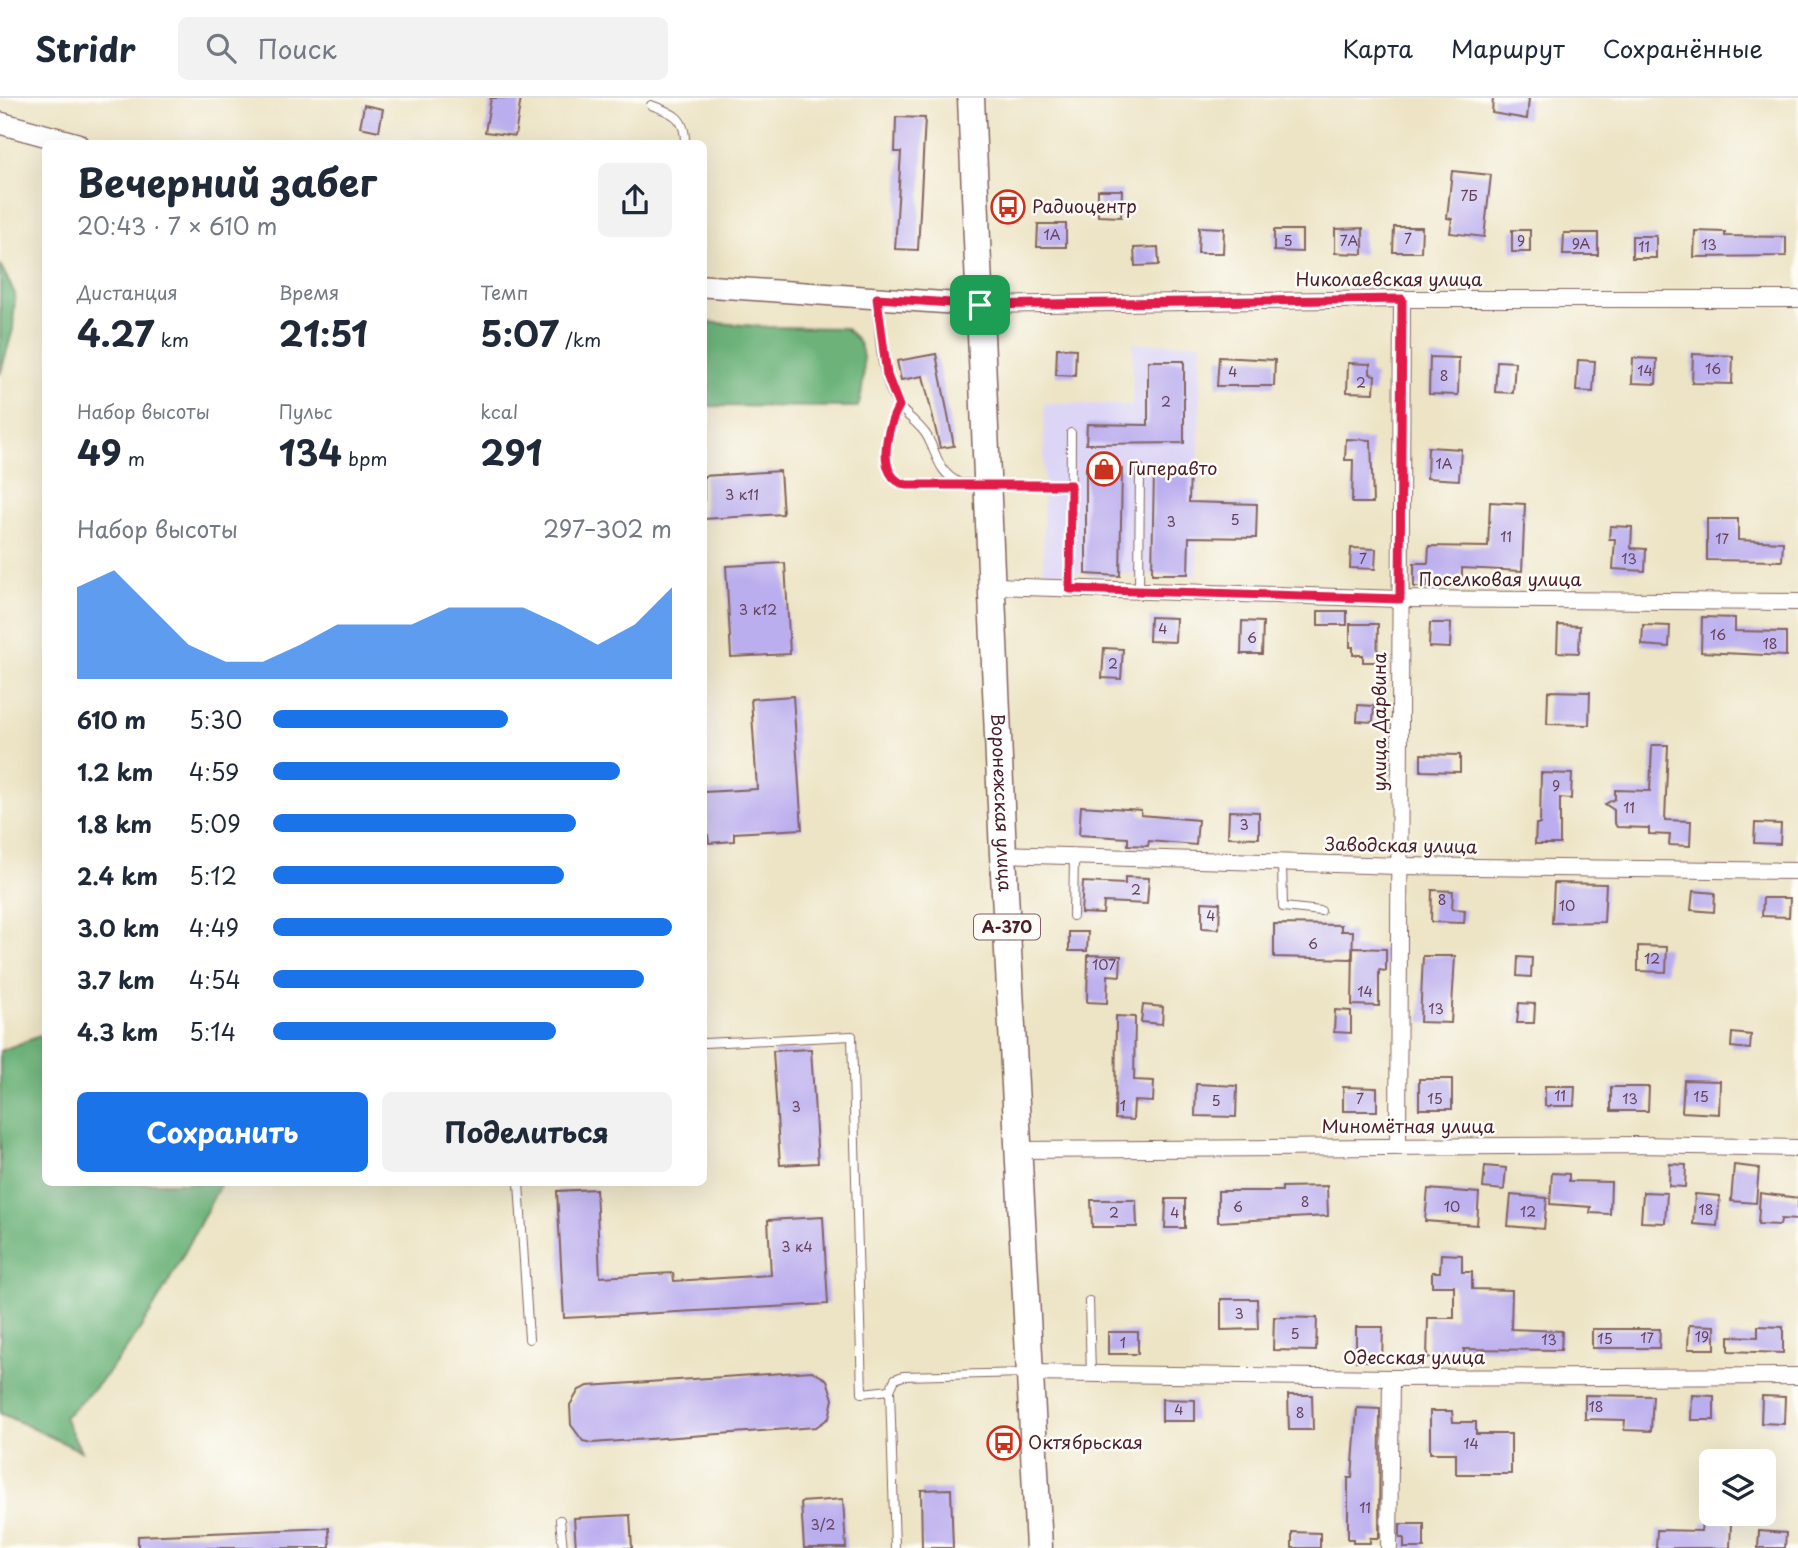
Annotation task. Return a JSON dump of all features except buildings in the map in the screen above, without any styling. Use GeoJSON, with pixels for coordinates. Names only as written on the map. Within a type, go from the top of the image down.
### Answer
{"type":"FeatureCollection","features":[{"type":"Feature","properties":{"kind":"highway","name":"Воронежская улица"},"geometry":{"type":"LineString","coordinates":[[971,98],[1003,854],[1039,1548]]}},
{"type":"Feature","properties":{"kind":"main road"},"geometry":{"type":"LineString","coordinates":[[0,123],[62,140]]}},
{"type":"Feature","properties":{"kind":"main road"},"geometry":{"type":"LineString","coordinates":[[707,286],[980,305]]}},
{"type":"Feature","properties":{"kind":"street","name":"Николаевская улица"},"geometry":{"type":"LineString","coordinates":[[980,305],[1402,299],[1798,299]]}},
{"type":"Feature","properties":{"kind":"street","name":"улица Дарвина"},"geometry":{"type":"LineString","coordinates":[[1398,1146],[1402,299]]}},
{"type":"Feature","properties":{"kind":"street","name":"Поселковая улица"},"geometry":{"type":"LineString","coordinates":[[993,586],[1400,599],[1798,602]]}},
{"type":"Feature","properties":{"kind":"street","name":"Заводская улица"},"geometry":{"type":"LineString","coordinates":[[1003,854],[1398,866],[1798,871]]}},
{"type":"Feature","properties":{"kind":"street","name":"Миномётная улица"},"geometry":{"type":"LineString","coordinates":[[1019,1150],[1398,1146],[1798,1148]]}},
{"type":"Feature","properties":{"kind":"street","name":"Одесская улица"},"geometry":{"type":"LineString","coordinates":[[1030,1373],[1391,1378],[1798,1376]]}},
{"type":"Feature","properties":{"kind":"street"},"geometry":{"type":"LineString","coordinates":[[1389,1548],[1391,1378]]}},
{"type":"Feature","properties":{"kind":"lane"},"geometry":{"type":"LineString","coordinates":[[651,105],[681,121],[686,127],[685,140]]}},
{"type":"Feature","properties":{"kind":"lane"},"geometry":{"type":"LineString","coordinates":[[877,298],[887,375],[899,406],[925,433],[947,477],[960,483]]}},
{"type":"Feature","properties":{"kind":"lane"},"geometry":{"type":"LineString","coordinates":[[899,406],[887,435],[886,449],[892,476],[900,484],[1071,485]]}},
{"type":"Feature","properties":{"kind":"lane"},"geometry":{"type":"LineString","coordinates":[[1070,589],[1071,433]]}},
{"type":"Feature","properties":{"kind":"lane"},"geometry":{"type":"LineString","coordinates":[[1139,592],[1140,468]]}},
{"type":"Feature","properties":{"kind":"lane"},"geometry":{"type":"LineString","coordinates":[[1073,916],[1074,856]]}},
{"type":"Feature","properties":{"kind":"lane"},"geometry":{"type":"LineString","coordinates":[[1282,863],[1283,907],[1321,911]]}},
{"type":"Feature","properties":{"kind":"lane"},"geometry":{"type":"LineString","coordinates":[[707,1043],[852,1037],[862,1393],[890,1390]]}},
{"type":"Feature","properties":{"kind":"lane"},"geometry":{"type":"LineString","coordinates":[[519,1186],[529,1339]]}},
{"type":"Feature","properties":{"kind":"lane"},"geometry":{"type":"LineString","coordinates":[[1089,1301],[1091,1374]]}},
{"type":"Feature","properties":{"kind":"lane"},"geometry":{"type":"LineString","coordinates":[[895,1548],[890,1390],[895,1379],[904,1376],[1030,1373]]}},
{"type":"Feature","properties":{"kind":"lane"},"geometry":{"type":"LineString","coordinates":[[560,1520],[563,1548]]}},
{"type":"Feature","properties":{"kind":"shaded area"},"geometry":{"type":"Polygon","coordinates":[[[1133,343],[1201,343],[1197,575],[1043,572],[1044,403],[1132,405],[1133,343]]]}},
{"type":"Feature","properties":{"kind":"green space"},"geometry":{"type":"Polygon","coordinates":[[[0,264],[15,294],[13,329],[0,375],[0,264]]]}},
{"type":"Feature","properties":{"kind":"green space"},"geometry":{"type":"Polygon","coordinates":[[[707,322],[769,327],[845,328],[857,340],[862,355],[863,383],[858,407],[707,406],[707,322]]]}},
{"type":"Feature","properties":{"kind":"green space"},"geometry":{"type":"Polygon","coordinates":[[[42,1035],[42,1186],[219,1186],[171,1277],[134,1338],[90,1393],[64,1417],[81,1451],[0,1413],[0,1051],[42,1035]]]}},
{"type":"Feature","properties":{"kind":"place","name":"Радиоцентр"},"geometry":{"type":"Point","coordinates":[1008,207]}},
{"type":"Feature","properties":{"kind":"place","name":"Гиперавто"},"geometry":{"type":"Point","coordinates":[1104,469]}},
{"type":"Feature","properties":{"kind":"place","name":"Октябрьская"},"geometry":{"type":"Point","coordinates":[1004,1443]}},
{"type":"Feature","properties":{"kind":"route"},"geometry":{"type":"LineString","coordinates":[[877,298],[980,305],[1402,299],[1400,599],[1070,589],[1071,485],[900,484],[892,476],[886,449],[890,421],[899,406],[887,375],[877,298]]}}]}
